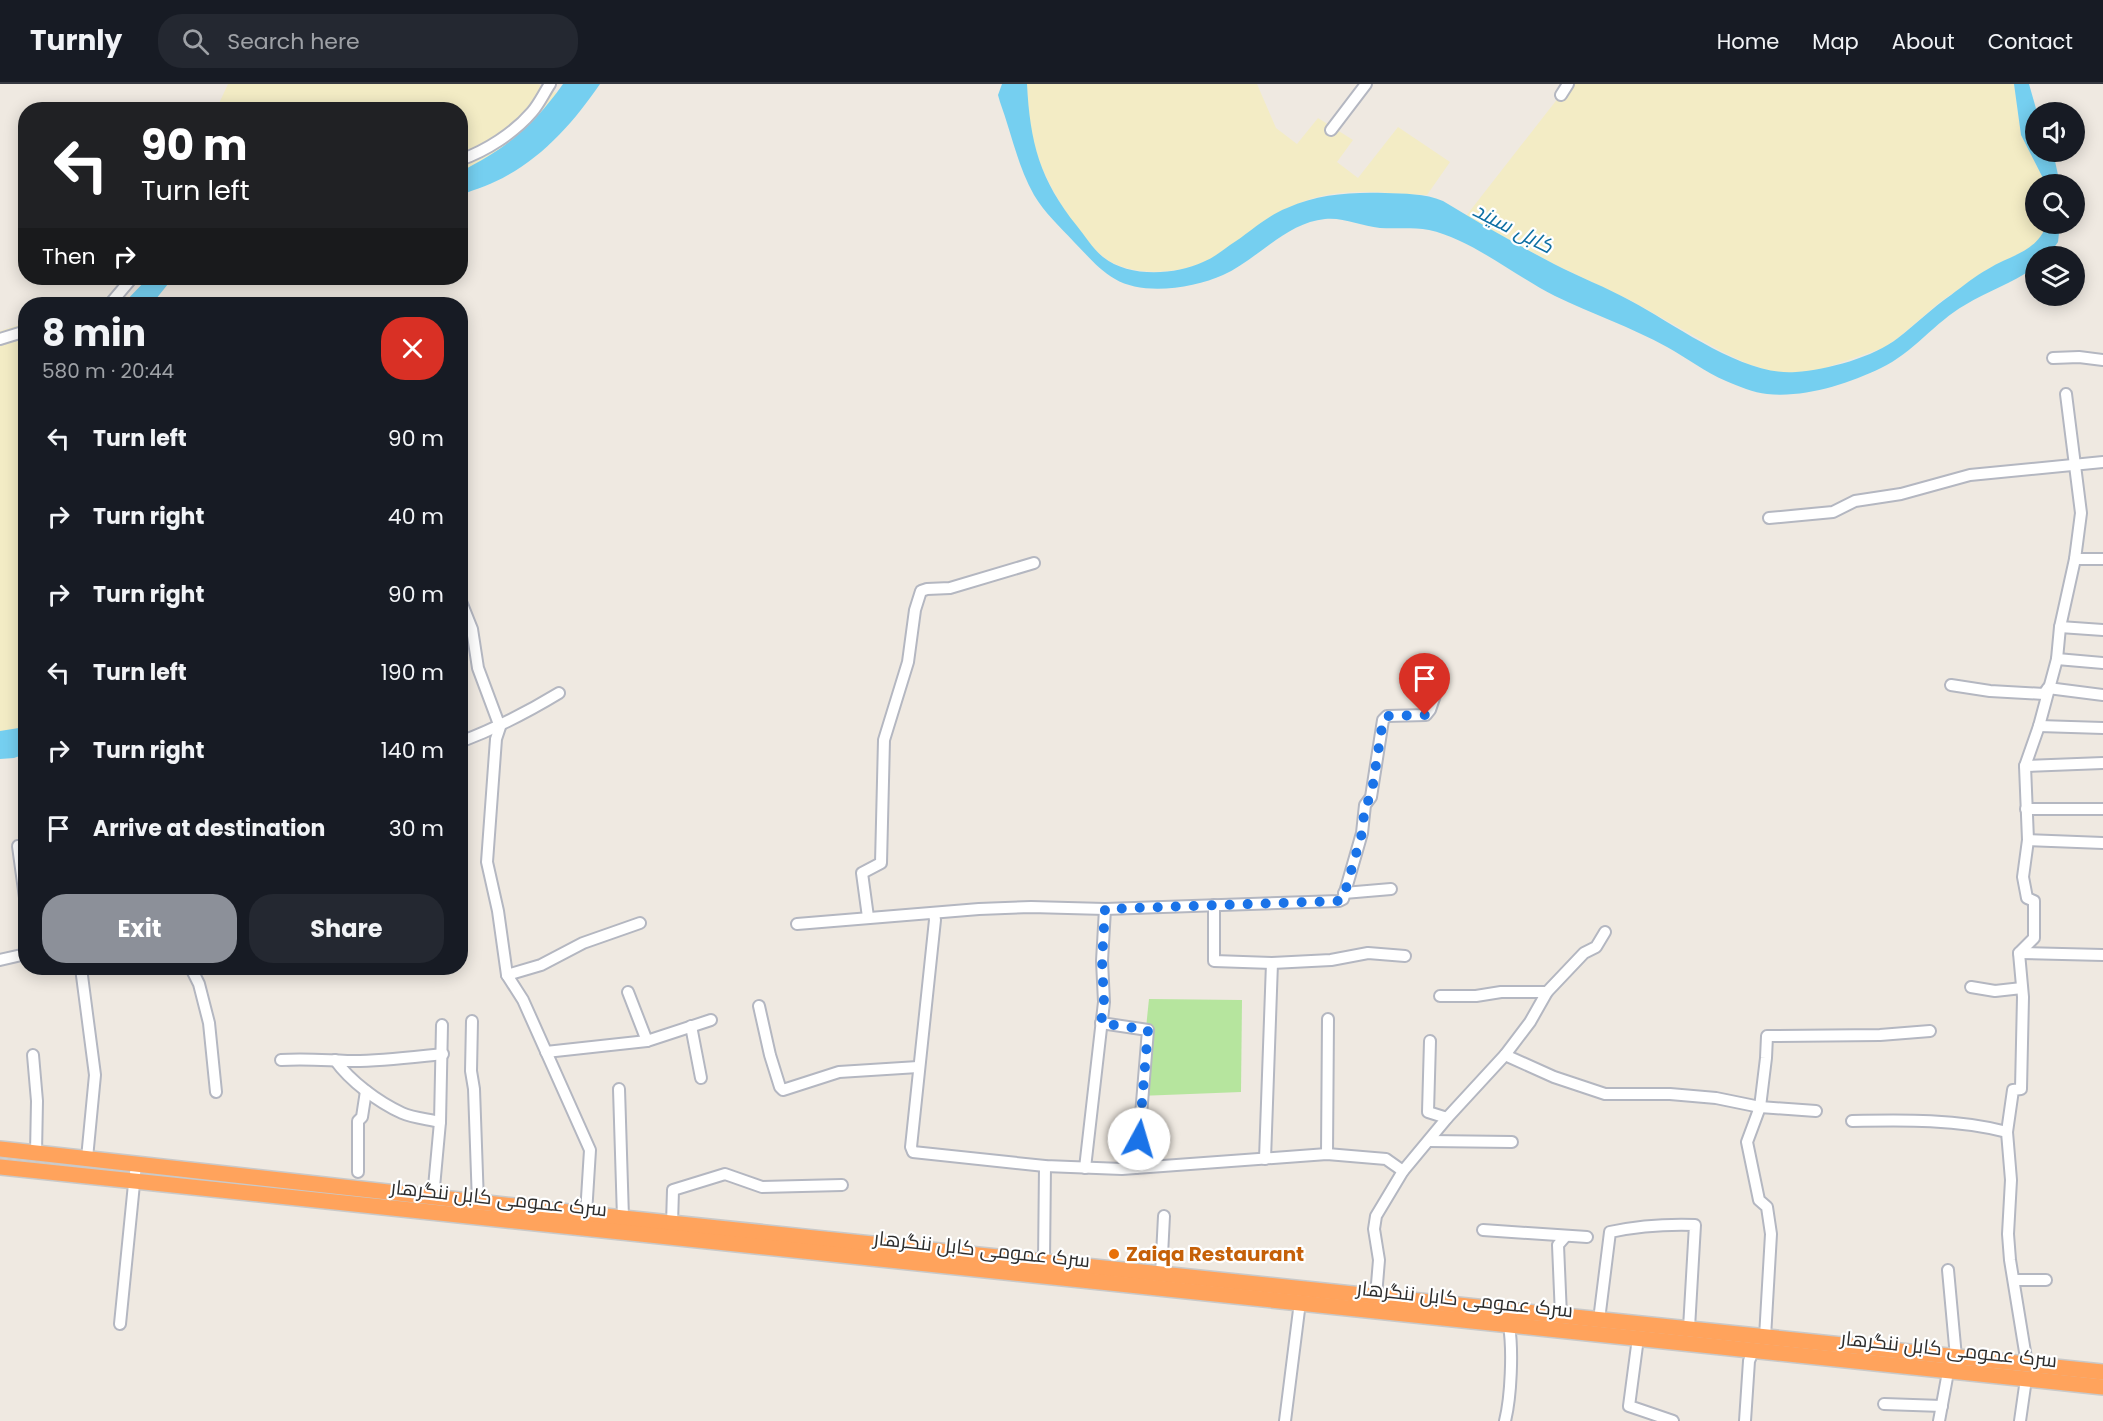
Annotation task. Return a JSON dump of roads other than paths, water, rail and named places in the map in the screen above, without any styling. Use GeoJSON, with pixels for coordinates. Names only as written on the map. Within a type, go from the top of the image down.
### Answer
{"type":"FeatureCollection","features":[{"type":"Feature","properties":{"kind":"highway","name":"سرک عمومی کابل ننگرهار"},"geometry":{"type":"LineString","coordinates":[[0,1149],[478,1203],[1161,1275],[1509,1326],[1754,1349],[1948,1372],[2103,1372]]}},
{"type":"Feature","properties":{"kind":"highway","name":"سرک عمومی کابل ننگرهار"},"geometry":{"type":"LineString","coordinates":[[0,1167],[928,1265],[1298,1295],[1376,1296],[1689,1328],[1956,1357],[2103,1386]]}},
{"type":"Feature","properties":{"kind":"street"},"geometry":{"type":"LineString","coordinates":[[468,158],[507,135],[533,112],[550,84]]}},
{"type":"Feature","properties":{"kind":"street"},"geometry":{"type":"LineString","coordinates":[[1331,130],[1366,84]]}},
{"type":"Feature","properties":{"kind":"street"},"geometry":{"type":"LineString","coordinates":[[1561,95],[1568,84]]}},
{"type":"Feature","properties":{"kind":"street"},"geometry":{"type":"LineString","coordinates":[[116,297],[126,285]]}},
{"type":"Feature","properties":{"kind":"street"},"geometry":{"type":"LineString","coordinates":[[0,339],[18,334]]}},
{"type":"Feature","properties":{"kind":"street"},"geometry":{"type":"LineString","coordinates":[[2053,358],[2079,357],[2103,360]]}},
{"type":"Feature","properties":{"kind":"street"},"geometry":{"type":"LineString","coordinates":[[2020,1421],[2026,1372],[2008,1234],[2011,1180],[2007,1132],[2013,1090],[2021,1089],[2022,988],[2019,953],[2034,938],[2034,901],[2027,898],[2023,877],[2028,840],[2025,766],[2039,726],[2057,659],[2060,627],[2081,513],[2066,394]]}},
{"type":"Feature","properties":{"kind":"street"},"geometry":{"type":"LineString","coordinates":[[1770,518],[1833,512],[1855,501],[1901,494],[1970,475],[2103,462]]}},
{"type":"Feature","properties":{"kind":"street"},"geometry":{"type":"LineString","coordinates":[[2074,559],[2103,559]]}},
{"type":"Feature","properties":{"kind":"street"},"geometry":{"type":"LineString","coordinates":[[868,917],[862,873],[881,863],[884,740],[908,662],[915,610],[921,591],[950,588],[1034,563]]}},
{"type":"Feature","properties":{"kind":"street"},"geometry":{"type":"LineString","coordinates":[[468,620],[472,630],[478,668],[500,727],[496,739],[487,862],[498,911],[507,975],[523,1000],[590,1150],[586,1214]]}},
{"type":"Feature","properties":{"kind":"street"},"geometry":{"type":"LineString","coordinates":[[2060,627],[2103,630]]}},
{"type":"Feature","properties":{"kind":"street"},"geometry":{"type":"LineString","coordinates":[[2057,659],[2103,663]]}},
{"type":"Feature","properties":{"kind":"street"},"geometry":{"type":"LineString","coordinates":[[797,924],[979,909],[1031,907],[1105,909],[1339,901],[1343,899],[1362,833],[1365,805],[1371,797],[1383,720],[1387,716],[1425,715],[1430,710],[1442,675]]}},
{"type":"Feature","properties":{"kind":"street"},"geometry":{"type":"LineString","coordinates":[[1951,685],[1990,691],[2044,694],[2048,688]]}},
{"type":"Feature","properties":{"kind":"street"},"geometry":{"type":"LineString","coordinates":[[2048,688],[2103,695]]}},
{"type":"Feature","properties":{"kind":"street"},"geometry":{"type":"LineString","coordinates":[[468,739],[500,727],[559,693]]}},
{"type":"Feature","properties":{"kind":"street"},"geometry":{"type":"LineString","coordinates":[[2039,726],[2103,728]]}},
{"type":"Feature","properties":{"kind":"street"},"geometry":{"type":"LineString","coordinates":[[2025,766],[2103,763]]}},
{"type":"Feature","properties":{"kind":"street"},"geometry":{"type":"LineString","coordinates":[[2026,809],[2103,809]]}},
{"type":"Feature","properties":{"kind":"street"},"geometry":{"type":"LineString","coordinates":[[2028,840],[2103,843]]}},
{"type":"Feature","properties":{"kind":"street"},"geometry":{"type":"LineString","coordinates":[[1344,893],[1391,889]]}},
{"type":"Feature","properties":{"kind":"street"},"geometry":{"type":"LineString","coordinates":[[1214,905],[1214,961],[1272,963],[1331,960],[1368,953],[1405,956]]}},
{"type":"Feature","properties":{"kind":"street"},"geometry":{"type":"LineString","coordinates":[[1085,1168],[1104,1002],[1102,961],[1105,909]]}},
{"type":"Feature","properties":{"kind":"street"},"geometry":{"type":"LineString","coordinates":[[934,914],[918,1066],[913,1152],[1085,1168],[1136,1168],[1327,1154],[1386,1159],[1403,1171]]}},
{"type":"Feature","properties":{"kind":"street"},"geometry":{"type":"LineString","coordinates":[[507,975],[541,965],[583,943],[640,923]]}},
{"type":"Feature","properties":{"kind":"street"},"geometry":{"type":"LineString","coordinates":[[1376,1296],[1379,1260],[1374,1229],[1376,1216],[1403,1171],[1447,1118],[1505,1055],[1530,1022],[1547,992],[1584,953],[1596,947],[1605,932]]}},
{"type":"Feature","properties":{"kind":"street"},"geometry":{"type":"LineString","coordinates":[[2019,953],[2103,955]]}},
{"type":"Feature","properties":{"kind":"street"},"geometry":{"type":"LineString","coordinates":[[0,960],[18,956]]}},
{"type":"Feature","properties":{"kind":"street"},"geometry":{"type":"LineString","coordinates":[[1265,1159],[1272,963]]}},
{"type":"Feature","properties":{"kind":"street"},"geometry":{"type":"LineString","coordinates":[[82,975],[95,1075],[87,1158]]}},
{"type":"Feature","properties":{"kind":"street"},"geometry":{"type":"LineString","coordinates":[[194,975],[209,1023],[216,1092]]}},
{"type":"Feature","properties":{"kind":"street"},"geometry":{"type":"LineString","coordinates":[[1971,987],[1995,991],[2022,988]]}},
{"type":"Feature","properties":{"kind":"street"},"geometry":{"type":"LineString","coordinates":[[628,992],[647,1041]]}},
{"type":"Feature","properties":{"kind":"street"},"geometry":{"type":"LineString","coordinates":[[1440,996],[1547,992]]}},
{"type":"Feature","properties":{"kind":"street"},"geometry":{"type":"LineString","coordinates":[[759,1006],[770,1055],[783,1090],[839,1072],[918,1066]]}},
{"type":"Feature","properties":{"kind":"street"},"geometry":{"type":"LineString","coordinates":[[1327,1154],[1328,1019]]}},
{"type":"Feature","properties":{"kind":"street"},"geometry":{"type":"LineString","coordinates":[[546,1052],[647,1041],[711,1020]]}},
{"type":"Feature","properties":{"kind":"street"},"geometry":{"type":"LineString","coordinates":[[472,1021],[471,1071],[474,1089],[478,1203]]}},
{"type":"Feature","properties":{"kind":"street"},"geometry":{"type":"LineString","coordinates":[[1101,1023],[1148,1030],[1139,1139],[1140,1159],[1136,1168]]}},
{"type":"Feature","properties":{"kind":"street"},"geometry":{"type":"LineString","coordinates":[[433,1198],[440,1122],[442,1025]]}},
{"type":"Feature","properties":{"kind":"street"},"geometry":{"type":"LineString","coordinates":[[691,1026],[701,1078]]}},
{"type":"Feature","properties":{"kind":"street"},"geometry":{"type":"LineString","coordinates":[[1765,1337],[1771,1234],[1767,1207],[1759,1200],[1747,1143],[1760,1107],[1767,1036],[1880,1035],[1930,1031]]}},
{"type":"Feature","properties":{"kind":"street"},"geometry":{"type":"LineString","coordinates":[[1430,1041],[1428,1112],[1447,1118]]}},
{"type":"Feature","properties":{"kind":"street"},"geometry":{"type":"LineString","coordinates":[[281,1060],[306,1058],[396,1060],[443,1054]]}},
{"type":"Feature","properties":{"kind":"street"},"geometry":{"type":"LineString","coordinates":[[33,1055],[36,1153]]}},
{"type":"Feature","properties":{"kind":"street"},"geometry":{"type":"LineString","coordinates":[[1505,1055],[1554,1077],[1605,1094],[1693,1096],[1760,1107],[1816,1111]]}},
{"type":"Feature","properties":{"kind":"street"},"geometry":{"type":"LineString","coordinates":[[335,1060],[344,1073],[366,1091],[403,1113],[440,1122]]}},
{"type":"Feature","properties":{"kind":"street"},"geometry":{"type":"LineString","coordinates":[[619,1089],[624,1218]]}},
{"type":"Feature","properties":{"kind":"street"},"geometry":{"type":"LineString","coordinates":[[358,1172],[358,1121],[362,1117],[366,1091]]}},
{"type":"Feature","properties":{"kind":"street"},"geometry":{"type":"LineString","coordinates":[[1852,1121],[1900,1120],[1985,1126],[2007,1132]]}},
{"type":"Feature","properties":{"kind":"street"},"geometry":{"type":"LineString","coordinates":[[1428,1141],[1512,1142]]}},
{"type":"Feature","properties":{"kind":"street"},"geometry":{"type":"LineString","coordinates":[[120,1324],[136,1164]]}},
{"type":"Feature","properties":{"kind":"street"},"geometry":{"type":"LineString","coordinates":[[1044,1262],[1045,1166]]}},
{"type":"Feature","properties":{"kind":"street"},"geometry":{"type":"LineString","coordinates":[[672,1224],[673,1190],[726,1173],[762,1187],[842,1185]]}},
{"type":"Feature","properties":{"kind":"street"},"geometry":{"type":"LineString","coordinates":[[1161,1275],[1164,1216]]}},
{"type":"Feature","properties":{"kind":"street"},"geometry":{"type":"LineString","coordinates":[[1599,1320],[1610,1232],[1630,1227],[1666,1224],[1695,1225],[1689,1328]]}},
{"type":"Feature","properties":{"kind":"street"},"geometry":{"type":"LineString","coordinates":[[1483,1230],[1587,1237]]}},
{"type":"Feature","properties":{"kind":"street"},"geometry":{"type":"LineString","coordinates":[[1561,1316],[1558,1245],[1565,1237]]}},
{"type":"Feature","properties":{"kind":"street"},"geometry":{"type":"LineString","coordinates":[[1948,1269],[1956,1357]]}},
{"type":"Feature","properties":{"kind":"street"},"geometry":{"type":"LineString","coordinates":[[2014,1280],[2046,1280]]}},
{"type":"Feature","properties":{"kind":"street"},"geometry":{"type":"LineString","coordinates":[[1285,1421],[1298,1295]]}},
{"type":"Feature","properties":{"kind":"street"},"geometry":{"type":"LineString","coordinates":[[1505,1421],[1511,1338],[1509,1326]]}},
{"type":"Feature","properties":{"kind":"street"},"geometry":{"type":"LineString","coordinates":[[1638,1338],[1629,1406],[1672,1421]]}},
{"type":"Feature","properties":{"kind":"street"},"geometry":{"type":"LineString","coordinates":[[1745,1421],[1749,1361],[1754,1349]]}},
{"type":"Feature","properties":{"kind":"street"},"geometry":{"type":"LineString","coordinates":[[1939,1421],[1948,1372]]}},
{"type":"Feature","properties":{"kind":"street"},"geometry":{"type":"LineString","coordinates":[[1884,1404],[1942,1406]]}},
{"type":"Feature","properties":{"kind":"water"},"geometry":{"type":"Polygon","coordinates":[[[563,84],[600,84],[570,123],[535,157],[502,178],[468,192],[468,168],[518,135],[563,84]]]}},
{"type":"Feature","properties":{"kind":"water"},"geometry":{"type":"Polygon","coordinates":[[[1002,84],[1027,84],[1034,143],[1054,193],[1103,257],[1114,264],[1139,271],[1179,270],[1207,260],[1272,215],[1299,203],[1335,195],[1359,193],[1422,195],[1443,201],[1526,249],[1622,296],[1733,358],[1776,371],[1796,372],[1822,369],[1850,361],[1888,345],[1978,275],[2025,250],[2025,273],[1954,312],[1893,362],[1881,368],[1826,389],[1781,395],[1746,389],[1718,377],[1653,340],[1555,296],[1461,241],[1429,230],[1380,228],[1339,219],[1325,219],[1297,227],[1236,268],[1211,280],[1169,288],[1140,287],[1115,279],[1093,262],[1042,207],[1028,184],[998,95],[1002,84]]]}},
{"type":"Feature","properties":{"kind":"water"},"geometry":{"type":"Polygon","coordinates":[[[2014,84],[2029,84],[2034,102],[2025,102],[2025,143],[2021,135],[2014,84]]]}},
{"type":"Feature","properties":{"kind":"water"},"geometry":{"type":"Polygon","coordinates":[[[2035,162],[2055,162],[2058,174],[2041,174],[2035,162]]]}},
{"type":"Feature","properties":{"kind":"water"},"geometry":{"type":"Polygon","coordinates":[[[2042,234],[2059,234],[2055,246],[2031,246],[2042,234]]]}},
{"type":"Feature","properties":{"kind":"water"},"geometry":{"type":"Polygon","coordinates":[[[141,285],[167,285],[158,297],[130,297],[141,285]]]}},
{"type":"Feature","properties":{"kind":"water"},"geometry":{"type":"Polygon","coordinates":[[[18,728],[18,757],[0,759],[0,731],[18,728]]]}},
{"type":"Feature","properties":{"kind":"place","name":"Zaiqa Restaurant"},"geometry":{"type":"Point","coordinates":[1114,1254]}},
{"type":"Feature","properties":{"kind":"water label","name":"کابل سيند"},"geometry":{"type":"Point","coordinates":[1513,228]}}]}
